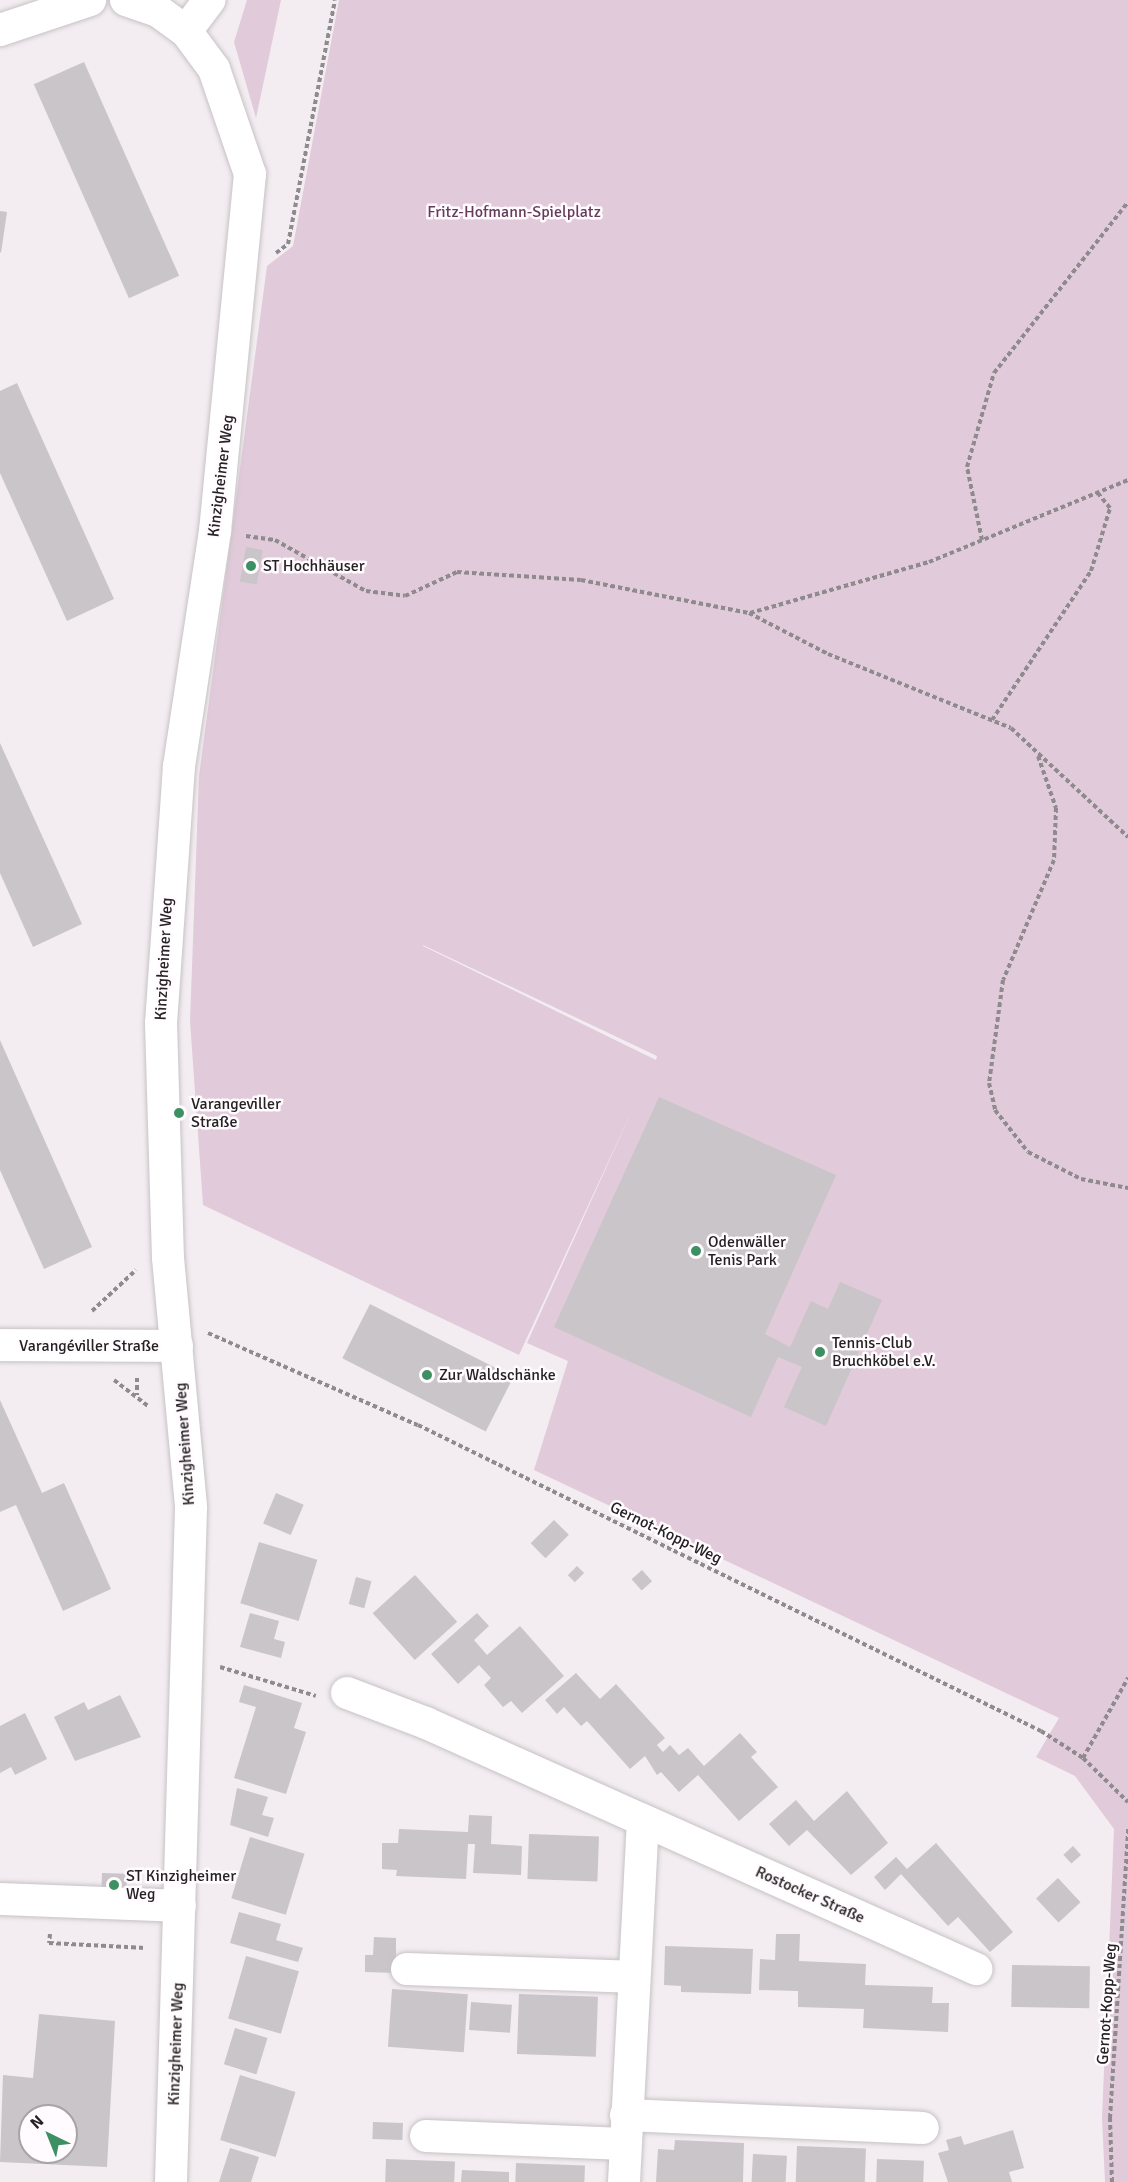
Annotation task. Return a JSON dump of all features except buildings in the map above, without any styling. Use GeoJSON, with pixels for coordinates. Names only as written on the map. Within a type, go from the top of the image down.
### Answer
{"type":"FeatureCollection","features":[{"type":"Feature","properties":{"kind":"street"},"geometry":{"type":"LineString","coordinates":[[0,30],[90,0]]}},
{"type":"Feature","properties":{"kind":"street","name":"Kinzigheimer Weg"},"geometry":{"type":"LineString","coordinates":[[126,0],[158,11],[186,31],[214,69],[250,174],[244,268],[215,531],[179,766],[167,902],[161,1023],[176,1332],[191,1508],[190,1660],[171,2182]]}},
{"type":"Feature","properties":{"kind":"street"},"geometry":{"type":"LineString","coordinates":[[186,31],[209,0]]}},
{"type":"Feature","properties":{"kind":"street","name":"Varangéviller Straße"},"geometry":{"type":"LineString","coordinates":[[0,1345],[72,1346],[176,1332]]}},
{"type":"Feature","properties":{"kind":"street","name":"Rostocker Straße"},"geometry":{"type":"LineString","coordinates":[[347,1693],[426,1723],[976,1969]]}},
{"type":"Feature","properties":{"kind":"street"},"geometry":{"type":"LineString","coordinates":[[624,2182],[631,1977],[643,1821]]}},
{"type":"Feature","properties":{"kind":"street"},"geometry":{"type":"LineString","coordinates":[[0,1899],[180,1906]]}},
{"type":"Feature","properties":{"kind":"street"},"geometry":{"type":"LineString","coordinates":[[407,1969],[631,1977]]}},
{"type":"Feature","properties":{"kind":"street"},"geometry":{"type":"LineString","coordinates":[[426,2136],[625,2129],[923,2128]]}},
{"type":"Feature","properties":{"kind":"path"},"geometry":{"type":"LineString","coordinates":[[244,268],[265,262],[288,244],[335,0]]}},
{"type":"Feature","properties":{"kind":"path"},"geometry":{"type":"LineString","coordinates":[[982,540],[967,467],[994,372],[1128,202]]}},
{"type":"Feature","properties":{"kind":"path"},"geometry":{"type":"LineString","coordinates":[[749,613],[929,562],[1128,480]]}},
{"type":"Feature","properties":{"kind":"path"},"geometry":{"type":"LineString","coordinates":[[992,720],[1091,571],[1110,508],[1097,492]]}},
{"type":"Feature","properties":{"kind":"path"},"geometry":{"type":"LineString","coordinates":[[215,531],[275,540],[366,591],[405,596],[457,572],[581,580],[749,613],[828,654],[1011,728],[1128,837]]}},
{"type":"Feature","properties":{"kind":"path"},"geometry":{"type":"LineString","coordinates":[[1011,728],[1041,759],[1056,808],[1054,860],[1003,980],[988,1083],[995,1110],[1028,1152],[1081,1179],[1128,1188]]}},
{"type":"Feature","properties":{"kind":"path"},"geometry":{"type":"LineString","coordinates":[[72,1346],[68,1324],[128,1282],[140,1264],[139,1275]]}},
{"type":"Feature","properties":{"kind":"path","name":"Gernot-Kopp-Weg"},"geometry":{"type":"LineString","coordinates":[[176,1332],[418,1425],[1041,1731],[1083,1758],[1128,1802]]}},
{"type":"Feature","properties":{"kind":"path"},"geometry":{"type":"LineString","coordinates":[[108,1377],[146,1403],[160,1426],[185,1424]]}},
{"type":"Feature","properties":{"kind":"path"},"geometry":{"type":"LineString","coordinates":[[190,1660],[319,1697],[347,1693]]}},
{"type":"Feature","properties":{"kind":"path"},"geometry":{"type":"LineString","coordinates":[[1083,1758],[1128,1677]]}},
{"type":"Feature","properties":{"kind":"path","name":"Gernot-Kopp-Weg"},"geometry":{"type":"LineString","coordinates":[[1112,2182],[1110,2118],[1128,1828]]}},
{"type":"Feature","properties":{"kind":"green space"},"geometry":{"type":"Polygon","coordinates":[[[247,0],[281,0],[256,118],[234,42],[247,0]]]}},
{"type":"Feature","properties":{"kind":"green space","name":"Fritz-Hofmann-Spielplatz"},"geometry":{"type":"Polygon","coordinates":[[[339,0],[1128,0],[1128,2182],[1105,2182],[1102,2118],[1114,1829],[1075,1776],[1036,1757],[1059,1718],[534,1470],[568,1361],[527,1343],[634,1106],[519,1355],[203,1205],[190,1021],[199,776],[267,266],[293,246],[339,0]],[[423,945],[656,1060],[657,1056],[423,945]]]}},
{"type":"Feature","properties":{"kind":"place","name":"ST Hochhäuser"},"geometry":{"type":"Point","coordinates":[251,566]}},
{"type":"Feature","properties":{"kind":"place","name":"Varangeviller Straße"},"geometry":{"type":"Point","coordinates":[179,1113]}},
{"type":"Feature","properties":{"kind":"place","name":"Odenwäller Tenis Park"},"geometry":{"type":"Point","coordinates":[696,1251]}},
{"type":"Feature","properties":{"kind":"place","name":"Tennis-Club Bruchköbel e.V."},"geometry":{"type":"Point","coordinates":[820,1352]}},
{"type":"Feature","properties":{"kind":"place","name":"Zur Waldschänke"},"geometry":{"type":"Point","coordinates":[427,1375]}},
{"type":"Feature","properties":{"kind":"place","name":"ST Kinzigheimer Weg"},"geometry":{"type":"Point","coordinates":[114,1885]}}]}
